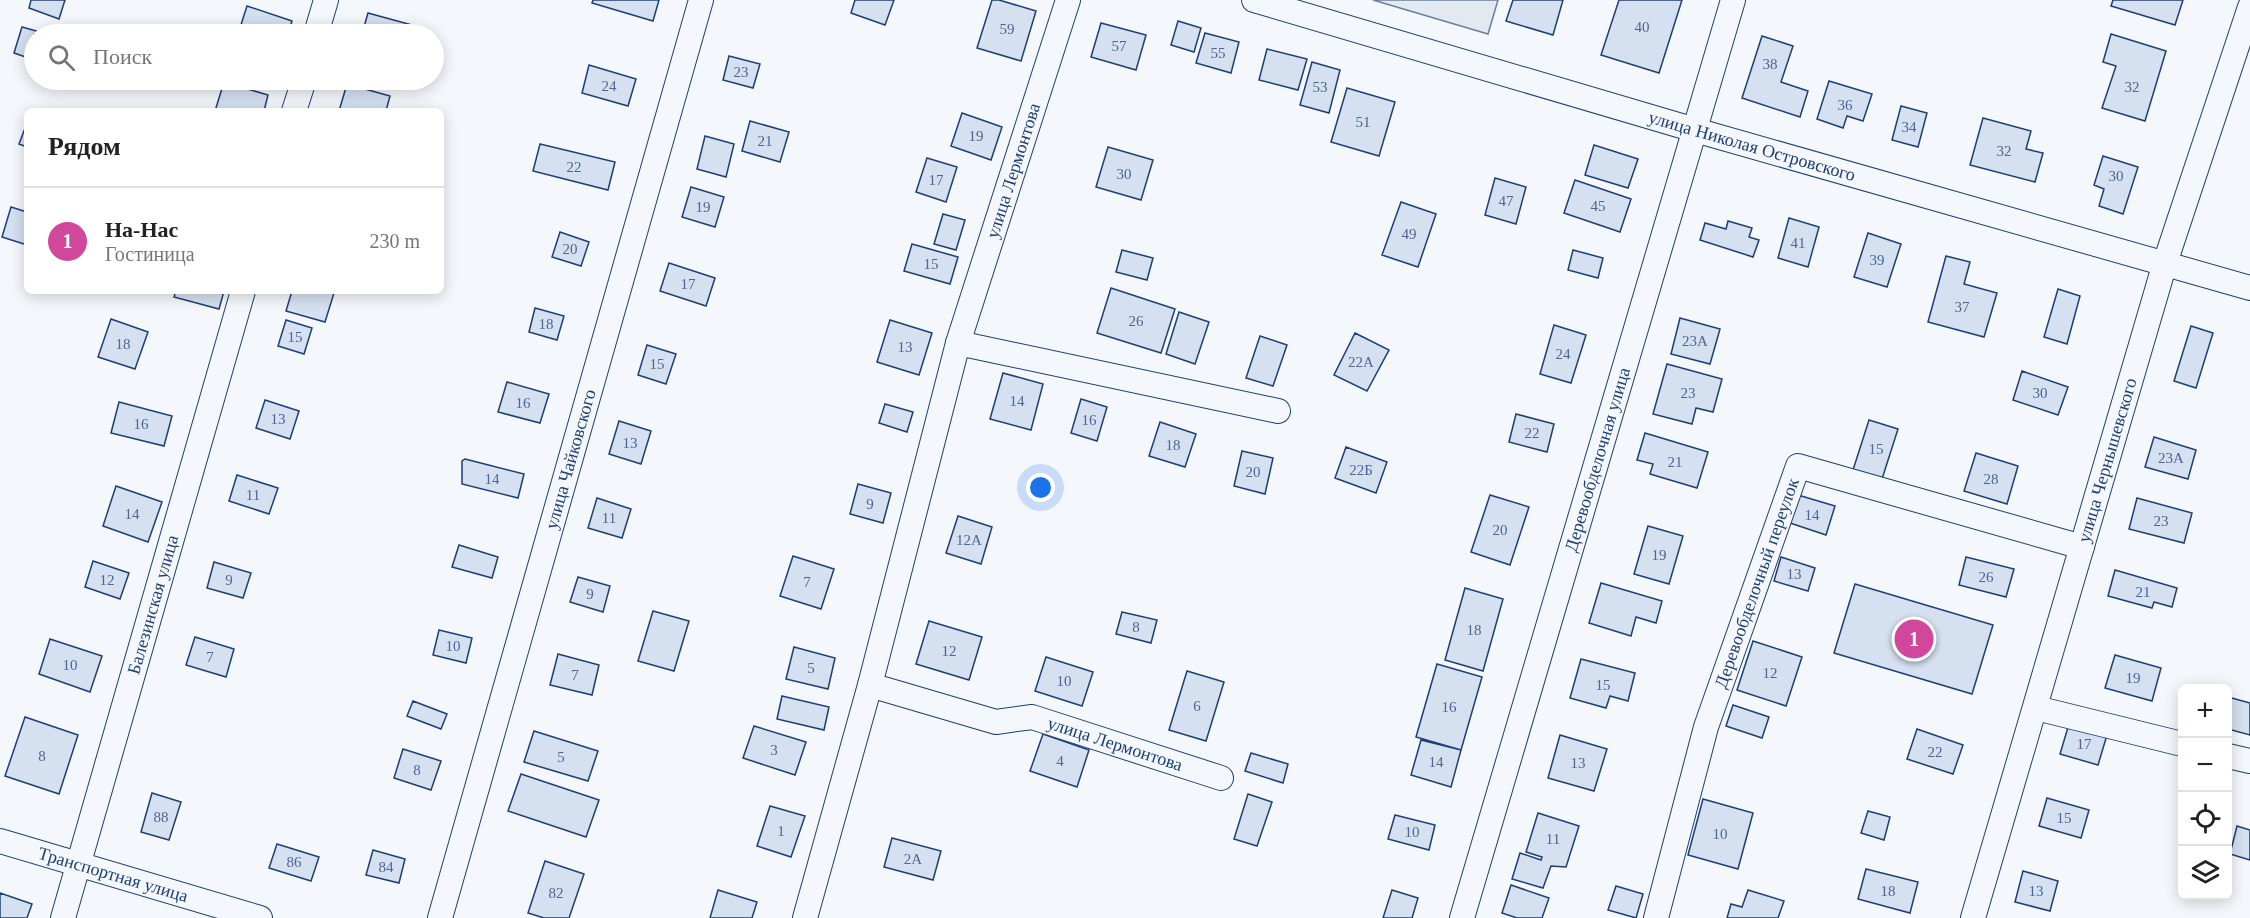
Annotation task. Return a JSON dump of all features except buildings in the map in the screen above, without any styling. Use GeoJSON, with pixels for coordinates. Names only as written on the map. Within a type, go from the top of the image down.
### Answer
{"type":"FeatureCollection","features":[{"type":"Feature","properties":{"kind":"street"},"geometry":{"type":"LineString","coordinates":[[319,24],[326,0]]}},
{"type":"Feature","properties":{"kind":"street","name":"улица Чайковского"},"geometry":{"type":"LineString","coordinates":[[440,918],[700,0]]}},
{"type":"Feature","properties":{"kind":"street","name":"улица Лермонтова"},"geometry":{"type":"LineString","coordinates":[[805,918],[870,685],[958,343],[1068,0]]}},
{"type":"Feature","properties":{"kind":"street","name":"улица Николая Островского"},"geometry":{"type":"LineString","coordinates":[[1254,0],[1695,130],[2250,288]]}},
{"type":"Feature","properties":{"kind":"street","name":"Деревообделочная улица"},"geometry":{"type":"LineString","coordinates":[[1462,918],[1733,0]]}},
{"type":"Feature","properties":{"kind":"street","name":"улица Чернышевского"},"geometry":{"type":"LineString","coordinates":[[1973,918],[2165,263],[2250,7]]}},
{"type":"Feature","properties":{"kind":"street"},"geometry":{"type":"LineString","coordinates":[[295,108],[301,90]]}},
{"type":"Feature","properties":{"kind":"street","name":"Балезинская улица"},"geometry":{"type":"LineString","coordinates":[[63,918],[242,294]]}},
{"type":"Feature","properties":{"kind":"street"},"geometry":{"type":"LineString","coordinates":[[958,343],[1278,411]]}},
{"type":"Feature","properties":{"kind":"street","name":"Деревообделочный переулок"},"geometry":{"type":"LineString","coordinates":[[1656,918],[1706,727],[1798,466],[2082,547]]}},
{"type":"Feature","properties":{"kind":"street","name":"улица Лермонтова"},"geometry":{"type":"LineString","coordinates":[[870,685],[996,722],[1032,717],[1221,778]]}},
{"type":"Feature","properties":{"kind":"street"},"geometry":{"type":"LineString","coordinates":[[2036,708],[2178,743]]}},
{"type":"Feature","properties":{"kind":"street"},"geometry":{"type":"LineString","coordinates":[[2232,757],[2250,761]]}},
{"type":"Feature","properties":{"kind":"street","name":"Транспортная улица"},"geometry":{"type":"LineString","coordinates":[[0,842],[260,918]]}},
{"type":"Feature","properties":{"kind":"shaded area"},"geometry":{"type":"Polygon","coordinates":[[[1373,0],[1498,0],[1488,34],[1373,0]]]}},
{"type":"Feature","properties":{"kind":"place","name":"На-Нас"},"geometry":{"type":"Point","coordinates":[1914,639]}}]}
